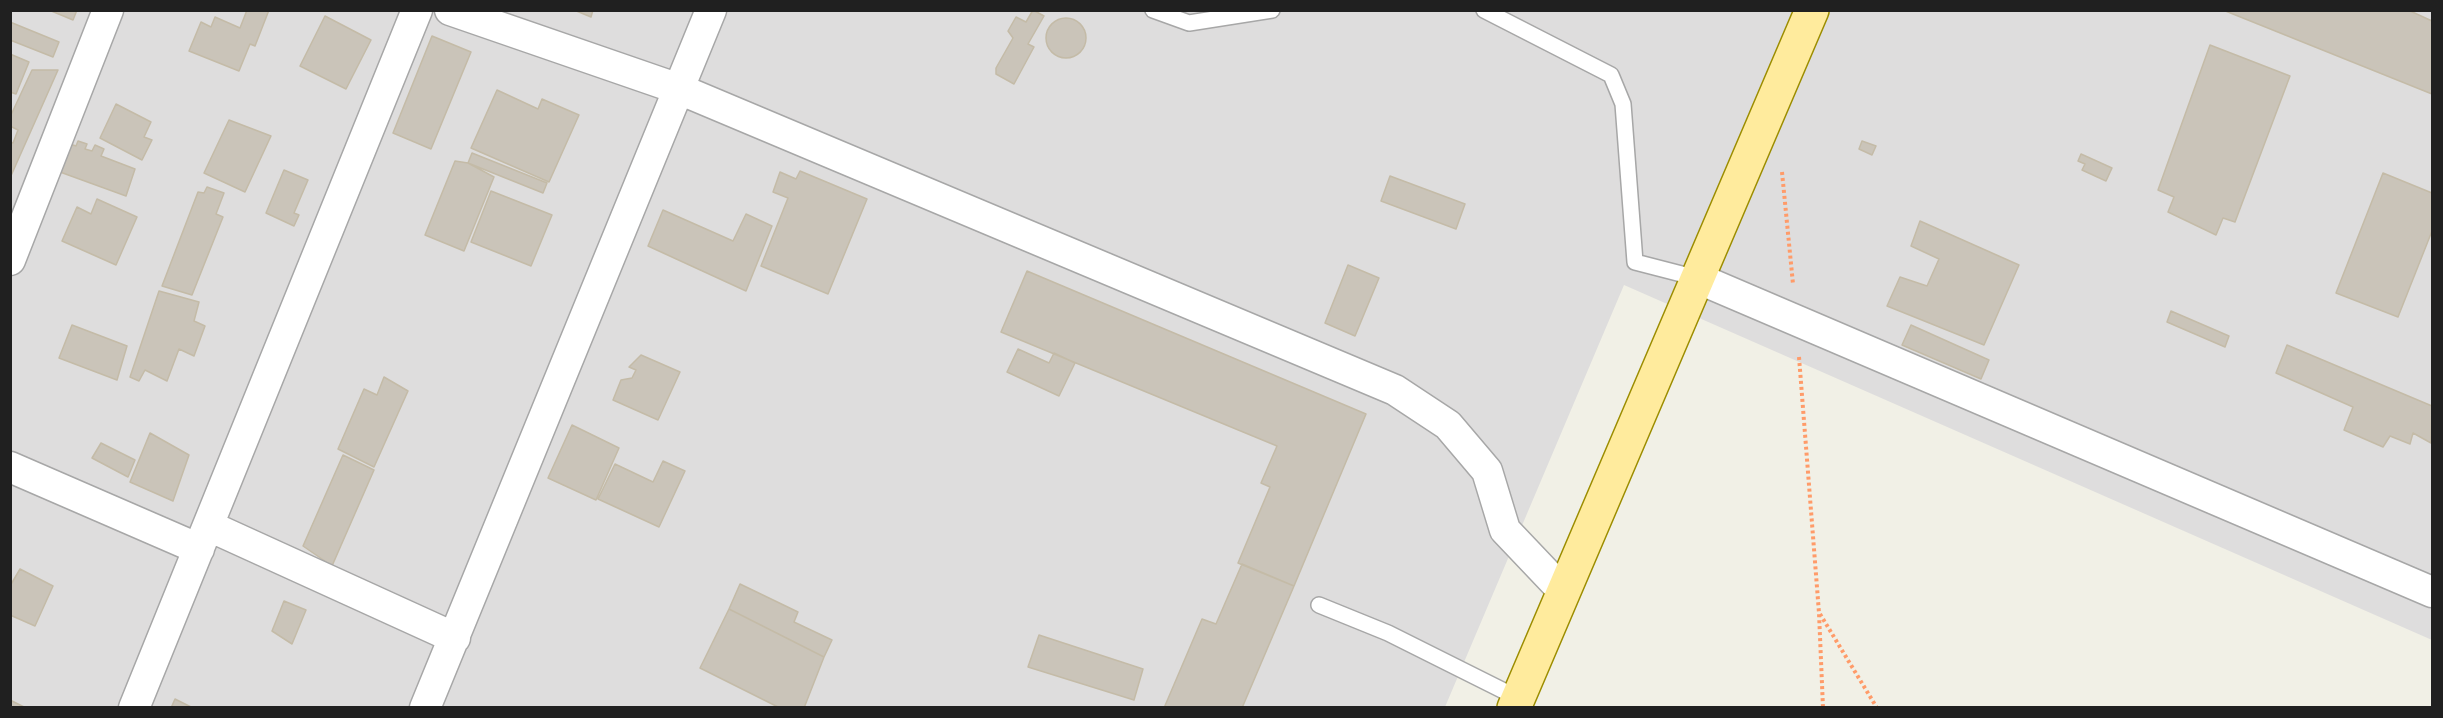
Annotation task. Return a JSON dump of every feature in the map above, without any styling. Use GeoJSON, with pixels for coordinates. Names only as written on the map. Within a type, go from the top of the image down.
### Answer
{"type":"FeatureCollection","features":[{"type":"Feature","properties":{"kind":"main road"},"geometry":{"type":"LineString","coordinates":[[1516,703],[1812,10]]}},
{"type":"Feature","properties":{"kind":"street"},"geometry":{"type":"LineString","coordinates":[[10,260],[108,10]]}},
{"type":"Feature","properties":{"kind":"street"},"geometry":{"type":"LineString","coordinates":[[134,708],[417,10]]}},
{"type":"Feature","properties":{"kind":"street"},"geometry":{"type":"LineString","coordinates":[[450,10],[679,89],[1395,390],[1448,425],[1487,471],[1505,530],[1563,591]]}},
{"type":"Feature","properties":{"kind":"street"},"geometry":{"type":"LineString","coordinates":[[425,708],[711,10]]}},
{"type":"Feature","properties":{"kind":"street"},"geometry":{"type":"LineString","coordinates":[[1697,278],[2433,592]]}},
{"type":"Feature","properties":{"kind":"street"},"geometry":{"type":"LineString","coordinates":[[10,468],[204,538],[455,638]]}},
{"type":"Feature","properties":{"kind":"lane"},"geometry":{"type":"LineString","coordinates":[[1153,10],[1189,23],[1272,10]]}},
{"type":"Feature","properties":{"kind":"lane"},"geometry":{"type":"LineString","coordinates":[[1484,10],[1611,75],[1623,104],[1635,262],[1697,278]]}},
{"type":"Feature","properties":{"kind":"lane"},"geometry":{"type":"LineString","coordinates":[[1319,605],[1388,633],[1516,703]]}},
{"type":"Feature","properties":{"kind":"path"},"geometry":{"type":"LineString","coordinates":[[1782,167],[1797,319],[1819,613],[1823,708]]}},
{"type":"Feature","properties":{"kind":"path"},"geometry":{"type":"LineString","coordinates":[[1819,613],[1877,708]]}},
{"type":"Feature","properties":{"kind":"shaded area"},"geometry":{"type":"Polygon","coordinates":[[[10,11],[2432,11],[2432,640],[1624,285],[1445,707],[11,707],[10,11]]]}},
{"type":"Feature","properties":{"kind":"building"},"geometry":{"type":"Polygon","coordinates":[[[49,10],[77,10],[73,20],[49,10]]]}},
{"type":"Feature","properties":{"kind":"building"},"geometry":{"type":"Polygon","coordinates":[[[247,10],[269,10],[255,46],[250,44],[239,71],[189,51],[201,22],[211,27],[215,17],[240,28],[247,10]]]}},
{"type":"Feature","properties":{"kind":"building"},"geometry":{"type":"Polygon","coordinates":[[[574,10],[593,10],[591,17],[574,10]]]}},
{"type":"Feature","properties":{"kind":"building"},"geometry":{"type":"Polygon","coordinates":[[[1033,10],[1044,16],[1028,44],[1034,47],[1014,84],[996,74],[996,68],[1013,38],[1008,31],[1016,17],[1026,22],[1033,10]]]}},
{"type":"Feature","properties":{"kind":"building"},"geometry":{"type":"Polygon","coordinates":[[[2223,10],[2408,10],[2432,21],[2432,94],[2223,10]]]}},
{"type":"Feature","properties":{"kind":"building"},"geometry":{"type":"Polygon","coordinates":[[[325,16],[371,40],[346,89],[300,66],[325,16]]]}},
{"type":"Feature","properties":{"kind":"building"},"geometry":{"type":"Polygon","coordinates":[[[1066,18],[1080,24],[1086,38],[1080,52],[1066,58],[1052,52],[1046,38],[1052,24],[1066,18]]]}},
{"type":"Feature","properties":{"kind":"building"},"geometry":{"type":"Polygon","coordinates":[[[10,22],[59,42],[53,57],[10,40],[10,22]]]}},
{"type":"Feature","properties":{"kind":"building"},"geometry":{"type":"Polygon","coordinates":[[[432,36],[471,52],[431,149],[393,133],[432,36]]]}},
{"type":"Feature","properties":{"kind":"building"},"geometry":{"type":"Polygon","coordinates":[[[2210,45],[2290,76],[2235,222],[2223,218],[2216,235],[2168,212],[2174,197],[2158,190],[2210,45]]]}},
{"type":"Feature","properties":{"kind":"building"},"geometry":{"type":"Polygon","coordinates":[[[10,54],[29,62],[16,94],[10,92],[10,54]]]}},
{"type":"Feature","properties":{"kind":"building"},"geometry":{"type":"Polygon","coordinates":[[[32,70],[58,70],[10,178],[10,142],[13,143],[18,130],[10,126],[10,117],[32,70]]]}},
{"type":"Feature","properties":{"kind":"building"},"geometry":{"type":"Polygon","coordinates":[[[497,90],[538,109],[542,99],[579,115],[549,182],[471,148],[497,90]]]}},
{"type":"Feature","properties":{"kind":"building"},"geometry":{"type":"Polygon","coordinates":[[[116,104],[151,122],[144,137],[152,140],[142,160],[100,138],[116,104]]]}},
{"type":"Feature","properties":{"kind":"building"},"geometry":{"type":"Polygon","coordinates":[[[229,120],[271,136],[245,192],[204,173],[229,120]]]}},
{"type":"Feature","properties":{"kind":"building"},"geometry":{"type":"Polygon","coordinates":[[[78,141],[87,144],[85,149],[92,151],[95,145],[104,149],[101,156],[135,169],[126,196],[60,172],[70,144],[76,146],[78,141]]]}},
{"type":"Feature","properties":{"kind":"building"},"geometry":{"type":"Polygon","coordinates":[[[1862,141],[1876,146],[1872,155],[1859,149],[1862,141]]]}},
{"type":"Feature","properties":{"kind":"building"},"geometry":{"type":"Polygon","coordinates":[[[472,153],[547,183],[543,193],[468,163],[472,153]]]}},
{"type":"Feature","properties":{"kind":"building"},"geometry":{"type":"Polygon","coordinates":[[[2081,154],[2112,168],[2106,181],[2082,170],[2085,164],[2078,161],[2081,154]]]}},
{"type":"Feature","properties":{"kind":"building"},"geometry":{"type":"Polygon","coordinates":[[[455,161],[468,163],[494,177],[464,251],[425,235],[455,161]]]}},
{"type":"Feature","properties":{"kind":"building"},"geometry":{"type":"Polygon","coordinates":[[[284,170],[308,180],[294,213],[299,215],[294,226],[266,213],[284,170]]]}},
{"type":"Feature","properties":{"kind":"building"},"geometry":{"type":"Polygon","coordinates":[[[800,171],[867,199],[828,294],[761,266],[788,198],[773,192],[780,172],[796,179],[800,171]]]}},
{"type":"Feature","properties":{"kind":"building"},"geometry":{"type":"Polygon","coordinates":[[[2383,173],[2432,193],[2432,231],[2398,317],[2336,293],[2383,173]]]}},
{"type":"Feature","properties":{"kind":"building"},"geometry":{"type":"Polygon","coordinates":[[[1390,176],[1465,204],[1456,229],[1381,201],[1390,176]]]}},
{"type":"Feature","properties":{"kind":"building"},"geometry":{"type":"Polygon","coordinates":[[[207,187],[224,193],[216,214],[223,217],[192,295],[162,286],[198,192],[204,193],[207,187]]]}},
{"type":"Feature","properties":{"kind":"building"},"geometry":{"type":"Polygon","coordinates":[[[491,191],[552,215],[531,266],[471,242],[491,191]]]}},
{"type":"Feature","properties":{"kind":"building"},"geometry":{"type":"Polygon","coordinates":[[[97,199],[137,217],[116,265],[62,241],[77,207],[91,214],[97,199]]]}},
{"type":"Feature","properties":{"kind":"building"},"geometry":{"type":"Polygon","coordinates":[[[663,210],[733,241],[746,214],[772,226],[746,291],[648,246],[663,210]]]}},
{"type":"Feature","properties":{"kind":"building"},"geometry":{"type":"Polygon","coordinates":[[[1920,221],[2019,265],[1984,345],[1887,306],[1900,277],[1927,286],[1939,259],[1911,246],[1920,221]]]}},
{"type":"Feature","properties":{"kind":"building"},"geometry":{"type":"Polygon","coordinates":[[[1348,265],[1379,278],[1355,336],[1325,323],[1348,265]]]}},
{"type":"Feature","properties":{"kind":"building"},"geometry":{"type":"Polygon","coordinates":[[[1027,271],[1366,414],[1294,586],[1238,563],[1270,487],[1261,483],[1277,446],[1001,332],[1027,271]]]}},
{"type":"Feature","properties":{"kind":"building"},"geometry":{"type":"Polygon","coordinates":[[[159,291],[199,302],[194,321],[205,326],[194,356],[179,349],[167,381],[145,370],[139,381],[130,377],[159,291]]]}},
{"type":"Feature","properties":{"kind":"building"},"geometry":{"type":"Polygon","coordinates":[[[2171,311],[2229,336],[2225,347],[2167,322],[2171,311]]]}},
{"type":"Feature","properties":{"kind":"building"},"geometry":{"type":"Polygon","coordinates":[[[72,325],[127,346],[117,380],[59,358],[72,325]]]}},
{"type":"Feature","properties":{"kind":"building"},"geometry":{"type":"Polygon","coordinates":[[[1911,325],[1989,360],[1981,379],[1902,345],[1911,325]]]}},
{"type":"Feature","properties":{"kind":"building"},"geometry":{"type":"Polygon","coordinates":[[[2287,345],[2432,406],[2431,443],[2413,433],[2410,444],[2390,436],[2383,447],[2344,430],[2353,407],[2276,373],[2287,345]]]}},
{"type":"Feature","properties":{"kind":"building"},"geometry":{"type":"Polygon","coordinates":[[[1018,349],[1049,363],[1054,353],[1075,363],[1059,396],[1007,372],[1018,349]]]}},
{"type":"Feature","properties":{"kind":"building"},"geometry":{"type":"Polygon","coordinates":[[[641,355],[680,372],[658,420],[613,400],[621,380],[632,378],[636,370],[629,367],[641,355]]]}},
{"type":"Feature","properties":{"kind":"building"},"geometry":{"type":"Polygon","coordinates":[[[384,377],[408,391],[374,467],[338,449],[364,389],[377,395],[384,377]]]}},
{"type":"Feature","properties":{"kind":"building"},"geometry":{"type":"Polygon","coordinates":[[[572,425],[619,448],[596,500],[548,478],[572,425]]]}},
{"type":"Feature","properties":{"kind":"building"},"geometry":{"type":"Polygon","coordinates":[[[150,433],[189,455],[173,501],[130,482],[150,433]]]}},
{"type":"Feature","properties":{"kind":"building"},"geometry":{"type":"Polygon","coordinates":[[[101,443],[135,460],[128,477],[92,458],[101,443]]]}},
{"type":"Feature","properties":{"kind":"building"},"geometry":{"type":"Polygon","coordinates":[[[343,455],[374,470],[332,566],[303,546],[343,455]]]}},
{"type":"Feature","properties":{"kind":"building"},"geometry":{"type":"Polygon","coordinates":[[[663,461],[685,471],[659,527],[598,499],[615,464],[653,482],[663,461]]]}},
{"type":"Feature","properties":{"kind":"building"},"geometry":{"type":"Polygon","coordinates":[[[1242,564],[1294,586],[1242,708],[1164,708],[1202,619],[1216,624],[1242,564]]]}},
{"type":"Feature","properties":{"kind":"building"},"geometry":{"type":"Polygon","coordinates":[[[20,569],[53,586],[35,626],[10,615],[10,586],[20,569]]]}},
{"type":"Feature","properties":{"kind":"building"},"geometry":{"type":"Polygon","coordinates":[[[740,584],[798,612],[794,622],[832,640],[824,657],[729,609],[740,584]]]}},
{"type":"Feature","properties":{"kind":"building"},"geometry":{"type":"Polygon","coordinates":[[[284,601],[306,610],[292,644],[272,631],[284,601]]]}},
{"type":"Feature","properties":{"kind":"building"},"geometry":{"type":"Polygon","coordinates":[[[729,609],[824,657],[804,708],[780,708],[700,668],[729,609]]]}},
{"type":"Feature","properties":{"kind":"building"},"geometry":{"type":"Polygon","coordinates":[[[1039,635],[1143,669],[1134,700],[1028,667],[1039,635]]]}},
{"type":"Feature","properties":{"kind":"building"},"geometry":{"type":"Polygon","coordinates":[[[175,699],[193,708],[171,708],[175,699]]]}},
{"type":"Feature","properties":{"kind":"building"},"geometry":{"type":"Polygon","coordinates":[[[10,700],[26,708],[10,708],[10,700]]]}}]}
